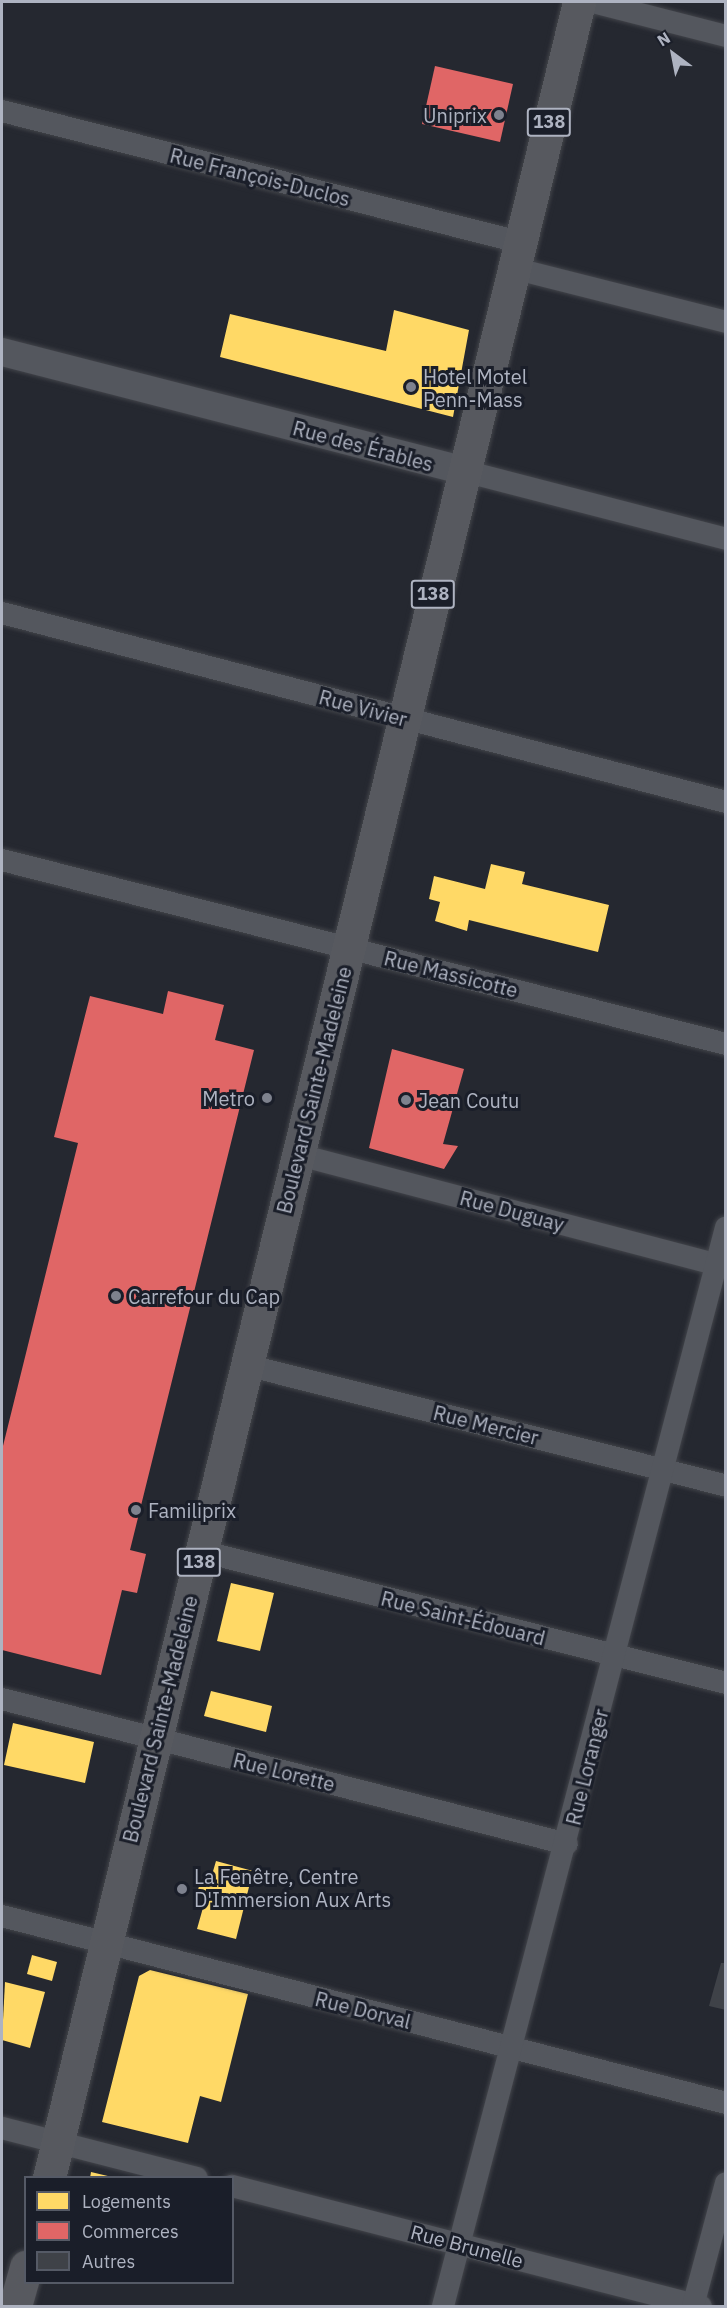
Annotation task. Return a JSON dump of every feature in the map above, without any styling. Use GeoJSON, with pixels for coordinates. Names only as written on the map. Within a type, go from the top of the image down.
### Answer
{"type":"FeatureCollection","features":[{"type":"Feature","properties":{"kind":"main road","name":"Boulevard Sainte-Madeleine"},"geometry":{"type":"LineString","coordinates":[[50,2176],[579,2]]}},
{"type":"Feature","properties":{"kind":"main road"},"geometry":{"type":"LineString","coordinates":[[15,2307],[24,2274]]}},
{"type":"Feature","properties":{"kind":"street"},"geometry":{"type":"LineString","coordinates":[[593,2],[726,36]]}},
{"type":"Feature","properties":{"kind":"street","name":"Rue François-Duclos"},"geometry":{"type":"LineString","coordinates":[[2,111],[516,255],[726,322]]}},
{"type":"Feature","properties":{"kind":"street","name":"Rue des Érables"},"geometry":{"type":"LineString","coordinates":[[2,352],[726,539]]}},
{"type":"Feature","properties":{"kind":"street","name":"Rue Vivier"},"geometry":{"type":"LineString","coordinates":[[2,614],[726,802]]}},
{"type":"Feature","properties":{"kind":"street","name":"Rue Massicotte"},"geometry":{"type":"LineString","coordinates":[[2,860],[726,1044]]}},
{"type":"Feature","properties":{"kind":"street","name":"Rue Duguay"},"geometry":{"type":"LineString","coordinates":[[299,1155],[720,1265]]}},
{"type":"Feature","properties":{"kind":"street","name":"Rue Loranger"},"geometry":{"type":"LineString","coordinates":[[443,2307],[567,1844],[662,1469],[720,1265],[726,1227]]}},
{"type":"Feature","properties":{"kind":"street","name":"Rue Mercier"},"geometry":{"type":"LineString","coordinates":[[246,1365],[726,1486]]}},
{"type":"Feature","properties":{"kind":"street","name":"Rue Saint-Édouard"},"geometry":{"type":"LineString","coordinates":[[201,1551],[726,1683]]}},
{"type":"Feature","properties":{"kind":"street","name":"Rue Lorette"},"geometry":{"type":"LineString","coordinates":[[2,1699],[567,1844]]}},
{"type":"Feature","properties":{"kind":"street","name":"Rue Dorval"},"geometry":{"type":"LineString","coordinates":[[2,1916],[726,2103]]}},
{"type":"Feature","properties":{"kind":"street"},"geometry":{"type":"LineString","coordinates":[[2,2128],[189,2176]]}},
{"type":"Feature","properties":{"kind":"street"},"geometry":{"type":"LineString","coordinates":[[696,2306],[726,2183]]}},
{"type":"Feature","properties":{"kind":"street","name":"Rue Brunelle"},"geometry":{"type":"LineString","coordinates":[[234,2187],[696,2306]]}},
{"type":"Feature","properties":{"kind":"building: Logements"},"geometry":{"type":"Polygon","coordinates":[[[394,310],[469,330],[453,417],[220,357],[230,314],[386,351],[394,310]]]}},
{"type":"Feature","properties":{"kind":"building: Logements"},"geometry":{"type":"Polygon","coordinates":[[[491,864],[525,872],[522,884],[609,905],[598,952],[469,920],[467,931],[435,921],[440,902],[429,899],[434,876],[485,889],[491,864]]]}},
{"type":"Feature","properties":{"kind":"building: Logements"},"geometry":{"type":"Polygon","coordinates":[[[231,1583],[274,1593],[260,1651],[217,1641],[231,1583]]]}},
{"type":"Feature","properties":{"kind":"building: Logements"},"geometry":{"type":"Polygon","coordinates":[[[211,1691],[272,1706],[266,1732],[204,1716],[211,1691]]]}},
{"type":"Feature","properties":{"kind":"building: Logements"},"geometry":{"type":"Polygon","coordinates":[[[13,1723],[94,1742],[85,1783],[4,1765],[13,1723]]]}},
{"type":"Feature","properties":{"kind":"building: Logements"},"geometry":{"type":"Polygon","coordinates":[[[216,1861],[253,1871],[236,1939],[197,1929],[206,1897],[197,1894],[200,1882],[209,1885],[216,1861]]]}},
{"type":"Feature","properties":{"kind":"building: Logements"},"geometry":{"type":"Polygon","coordinates":[[[32,1955],[57,1962],[52,1981],[27,1974],[32,1955]]]}},
{"type":"Feature","properties":{"kind":"building: Logements"},"geometry":{"type":"Polygon","coordinates":[[[150,1970],[248,1994],[221,2102],[200,2096],[188,2143],[102,2122],[139,1976],[150,1970]]]}},
{"type":"Feature","properties":{"kind":"building: Logements"},"geometry":{"type":"Polygon","coordinates":[[[5,1982],[45,1992],[30,2048],[2,2040],[5,1982]]]}},
{"type":"Feature","properties":{"kind":"building: Logements"},"geometry":{"type":"Polygon","coordinates":[[[91,2172],[108,2176],[90,2176],[91,2172]]]}},
{"type":"Feature","properties":{"kind":"building: Commerces"},"geometry":{"type":"Polygon","coordinates":[[[435,66],[513,84],[500,142],[422,124],[435,66]]]}},
{"type":"Feature","properties":{"kind":"building: Commerces","name":"Carrefour du Cap"},"geometry":{"type":"Polygon","coordinates":[[[168,991],[224,1005],[215,1040],[254,1050],[130,1550],[146,1554],[137,1593],[122,1590],[101,1675],[2,1650],[2,1450],[78,1143],[54,1137],[90,996],[163,1014],[168,991]]]}},
{"type":"Feature","properties":{"kind":"building: Commerces"},"geometry":{"type":"Polygon","coordinates":[[[392,1049],[464,1069],[443,1144],[458,1146],[444,1169],[369,1148],[392,1049]]]}},
{"type":"Feature","properties":{"kind":"building: Autres"},"geometry":{"type":"Polygon","coordinates":[[[721,1963],[726,1963],[726,2010],[709,2006],[721,1963]]]}},
{"type":"Feature","properties":{"kind":"place","name":"Uniprix"},"geometry":{"type":"Point","coordinates":[499,115]}},
{"type":"Feature","properties":{"kind":"place","name":"Hotel Motel Penn-Mass"},"geometry":{"type":"Point","coordinates":[411,387]}},
{"type":"Feature","properties":{"kind":"place","name":"Metro"},"geometry":{"type":"Point","coordinates":[267,1098]}},
{"type":"Feature","properties":{"kind":"place","name":"Jean Coutu"},"geometry":{"type":"Point","coordinates":[406,1100]}},
{"type":"Feature","properties":{"kind":"place","name":"Carrefour du Cap"},"geometry":{"type":"Point","coordinates":[116,1296]}},
{"type":"Feature","properties":{"kind":"place","name":"Familiprix"},"geometry":{"type":"Point","coordinates":[136,1510]}},
{"type":"Feature","properties":{"kind":"place","name":"La Fenêtre, Centre D'Immersion Aux Arts"},"geometry":{"type":"Point","coordinates":[182,1889]}}]}
